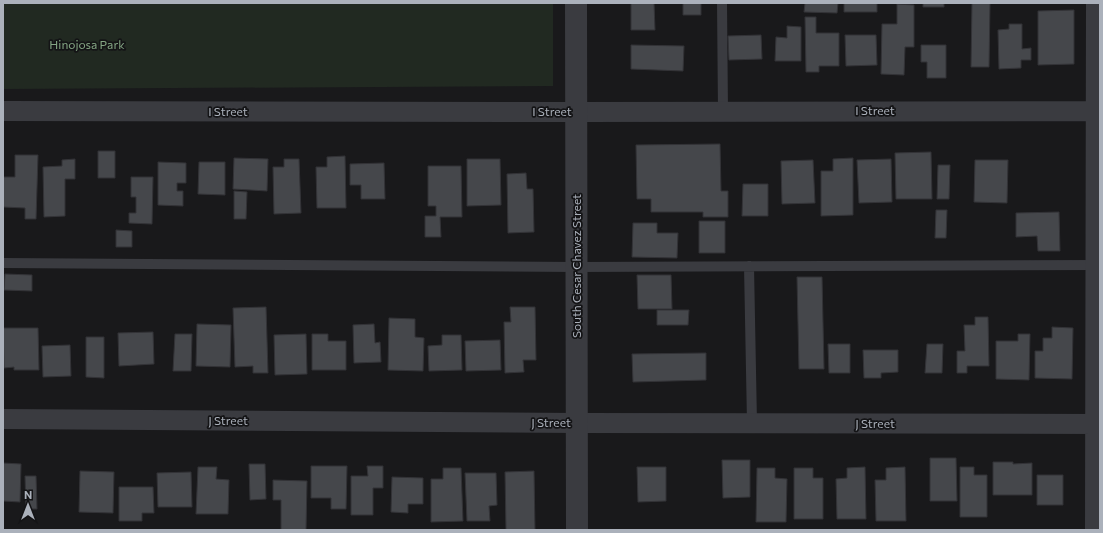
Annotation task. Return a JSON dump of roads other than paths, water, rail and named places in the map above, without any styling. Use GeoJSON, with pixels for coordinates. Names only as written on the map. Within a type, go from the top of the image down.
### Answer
{"type":"FeatureCollection","features":[{"type":"Feature","properties":{"kind":"street","name":"South Cesar Chavez Street"},"geometry":{"type":"LineString","coordinates":[[576,3],[576,530]]}},
{"type":"Feature","properties":{"kind":"street"},"geometry":{"type":"LineString","coordinates":[[1095,530],[1098,424],[1098,111],[1096,3]]}},
{"type":"Feature","properties":{"kind":"street","name":"I Street"},"geometry":{"type":"LineString","coordinates":[[3,111],[1098,111]]}},
{"type":"Feature","properties":{"kind":"street","name":"J Street"},"geometry":{"type":"LineString","coordinates":[[3,419],[577,423],[1098,424]]}},
{"type":"Feature","properties":{"kind":"lane"},"geometry":{"type":"LineString","coordinates":[[722,3],[722,112]]}},
{"type":"Feature","properties":{"kind":"lane"},"geometry":{"type":"LineString","coordinates":[[3,263],[576,267],[1098,265]]}},
{"type":"Feature","properties":{"kind":"lane"},"geometry":{"type":"LineString","coordinates":[[749,266],[752,423]]}},
{"type":"Feature","properties":{"kind":"park label","name":"Hinojosa Park"},"geometry":{"type":"Point","coordinates":[87,45]}}]}
